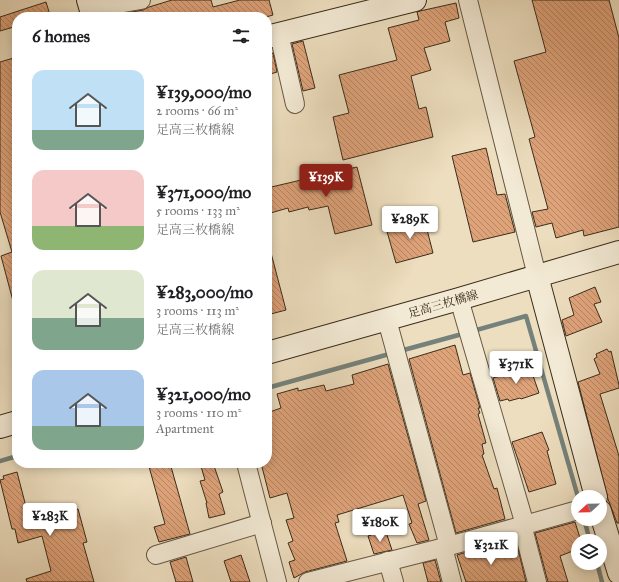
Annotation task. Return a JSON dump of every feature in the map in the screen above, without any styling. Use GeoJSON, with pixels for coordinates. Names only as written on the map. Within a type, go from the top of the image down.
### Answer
{"type":"FeatureCollection","features":[{"type":"Feature","properties":{"kind":"street"},"geometry":{"type":"LineString","coordinates":[[90,9],[141,0]]}},
{"type":"Feature","properties":{"kind":"street"},"geometry":{"type":"LineString","coordinates":[[295,104],[273,36],[415,0]]}},
{"type":"Feature","properties":{"kind":"street"},"geometry":{"type":"LineString","coordinates":[[468,0],[537,276],[594,490]]}},
{"type":"Feature","properties":{"kind":"street","name":"足高三枚橋線"},"geometry":{"type":"LineString","coordinates":[[272,352],[459,300],[619,252]]}},
{"type":"Feature","properties":{"kind":"street"},"geometry":{"type":"LineString","coordinates":[[459,300],[525,524],[524,532],[537,582]]}},
{"type":"Feature","properties":{"kind":"street"},"geometry":{"type":"LineString","coordinates":[[386,320],[446,547],[452,582]]}},
{"type":"Feature","properties":{"kind":"street"},"geometry":{"type":"LineString","coordinates":[[0,427],[12,423]]}},
{"type":"Feature","properties":{"kind":"street"},"geometry":{"type":"LineString","coordinates":[[247,468],[277,582]]}},
{"type":"Feature","properties":{"kind":"street"},"geometry":{"type":"LineString","coordinates":[[308,582],[352,576],[388,561],[446,547],[571,512]]}},
{"type":"Feature","properties":{"kind":"street"},"geometry":{"type":"LineString","coordinates":[[156,555],[262,523]]}},
{"type":"Feature","properties":{"kind":"street"},"geometry":{"type":"LineString","coordinates":[[607,524],[614,537],[619,573]]}},
{"type":"Feature","properties":{"kind":"street"},"geometry":{"type":"LineString","coordinates":[[388,561],[394,582]]}},
{"type":"Feature","properties":{"kind":"building"},"geometry":{"type":"Polygon","coordinates":[[[172,0],[211,0],[213,7],[240,0],[269,0],[273,15],[272,12],[132,12],[143,10],[172,0]]]}},
{"type":"Feature","properties":{"kind":"building"},"geometry":{"type":"Polygon","coordinates":[[[532,0],[609,0],[619,38],[619,227],[584,236],[583,230],[556,238],[552,223],[536,227],[532,212],[548,209],[529,139],[535,137],[514,61],[546,52],[532,0]]]}},
{"type":"Feature","properties":{"kind":"building"},"geometry":{"type":"Polygon","coordinates":[[[46,2],[49,12],[15,12],[46,2]]]}},
{"type":"Feature","properties":{"kind":"building"},"geometry":{"type":"Polygon","coordinates":[[[456,3],[459,18],[445,22],[450,41],[424,48],[431,70],[411,76],[419,109],[426,107],[433,137],[343,160],[333,117],[349,113],[339,75],[397,60],[388,28],[419,20],[417,12],[456,3]]]}},
{"type":"Feature","properties":{"kind":"building"},"geometry":{"type":"Polygon","coordinates":[[[12,13],[12,27],[0,31],[0,17],[12,13]]]}},
{"type":"Feature","properties":{"kind":"building"},"geometry":{"type":"Polygon","coordinates":[[[303,41],[315,88],[303,91],[292,44],[303,41]]]}},
{"type":"Feature","properties":{"kind":"building"},"geometry":{"type":"Polygon","coordinates":[[[272,53],[277,72],[272,74],[272,53]]]}},
{"type":"Feature","properties":{"kind":"building"},"geometry":{"type":"Polygon","coordinates":[[[12,58],[12,252],[0,212],[0,62],[12,58]]]}},
{"type":"Feature","properties":{"kind":"building"},"geometry":{"type":"Polygon","coordinates":[[[486,148],[497,195],[505,194],[515,232],[473,242],[452,156],[486,148]]]}},
{"type":"Feature","properties":{"kind":"building"},"geometry":{"type":"Polygon","coordinates":[[[357,167],[372,225],[335,234],[328,206],[309,210],[308,207],[289,212],[288,208],[272,213],[272,187],[357,167]]]}},
{"type":"Feature","properties":{"kind":"building"},"geometry":{"type":"Polygon","coordinates":[[[424,218],[433,253],[396,263],[386,228],[424,218]]]}},
{"type":"Feature","properties":{"kind":"building"},"geometry":{"type":"Polygon","coordinates":[[[12,252],[12,297],[1,256],[12,252]]]}},
{"type":"Feature","properties":{"kind":"building"},"geometry":{"type":"Polygon","coordinates":[[[272,257],[286,310],[272,314],[272,257]]]}},
{"type":"Feature","properties":{"kind":"building"},"geometry":{"type":"Polygon","coordinates":[[[595,287],[601,302],[594,304],[602,322],[566,336],[562,320],[574,315],[569,298],[595,287]]]}},
{"type":"Feature","properties":{"kind":"building"},"geometry":{"type":"Polygon","coordinates":[[[455,345],[463,375],[470,373],[480,408],[478,408],[480,413],[478,414],[486,443],[482,444],[484,454],[482,455],[494,489],[497,488],[505,519],[456,533],[409,359],[455,345]]]}},
{"type":"Feature","properties":{"kind":"building"},"geometry":{"type":"Polygon","coordinates":[[[607,349],[609,352],[611,351],[619,385],[619,388],[600,394],[619,456],[619,523],[617,523],[608,499],[607,490],[606,490],[578,382],[600,374],[594,359],[597,357],[596,354],[607,349]]]}},
{"type":"Feature","properties":{"kind":"building"},"geometry":{"type":"Polygon","coordinates":[[[388,364],[426,501],[418,504],[429,540],[417,543],[409,524],[412,523],[403,495],[337,515],[339,522],[335,523],[347,561],[305,572],[294,578],[289,562],[295,560],[288,543],[293,541],[286,520],[294,518],[287,493],[270,498],[262,468],[272,468],[272,411],[281,408],[277,394],[298,388],[298,391],[324,385],[326,391],[354,384],[352,375],[388,364]]]}},
{"type":"Feature","properties":{"kind":"building"},"geometry":{"type":"Polygon","coordinates":[[[530,367],[539,393],[521,399],[509,401],[508,399],[500,401],[493,378],[530,367]]]}},
{"type":"Feature","properties":{"kind":"building"},"geometry":{"type":"Polygon","coordinates":[[[542,432],[549,450],[547,451],[556,484],[529,492],[512,442],[542,432]]]}},
{"type":"Feature","properties":{"kind":"building"},"geometry":{"type":"Polygon","coordinates":[[[149,468],[171,468],[190,534],[159,542],[154,527],[165,524],[149,468]]]}},
{"type":"Feature","properties":{"kind":"building"},"geometry":{"type":"Polygon","coordinates":[[[201,468],[215,468],[223,492],[219,494],[225,514],[209,518],[207,503],[200,481],[205,480],[201,468]]]}},
{"type":"Feature","properties":{"kind":"building"},"geometry":{"type":"Polygon","coordinates":[[[17,472],[30,522],[78,509],[87,542],[83,543],[94,582],[27,582],[26,579],[51,571],[42,536],[18,543],[15,529],[12,529],[0,480],[4,479],[3,476],[17,472]]]}},
{"type":"Feature","properties":{"kind":"building"},"geometry":{"type":"Polygon","coordinates":[[[571,523],[571,526],[576,526],[579,534],[571,534],[571,552],[560,556],[568,582],[548,582],[535,533],[571,523]]]}},
{"type":"Feature","properties":{"kind":"building"},"geometry":{"type":"Polygon","coordinates":[[[383,531],[386,532],[392,550],[374,554],[368,536],[383,531]]]}},
{"type":"Feature","properties":{"kind":"building"},"geometry":{"type":"Polygon","coordinates":[[[490,545],[494,558],[518,549],[526,582],[466,582],[457,555],[490,545]]]}},
{"type":"Feature","properties":{"kind":"building"},"geometry":{"type":"Polygon","coordinates":[[[241,555],[250,582],[231,582],[224,561],[241,555]]]}},
{"type":"Feature","properties":{"kind":"building"},"geometry":{"type":"Polygon","coordinates":[[[186,557],[193,582],[176,582],[170,562],[186,557]]]}},
{"type":"Feature","properties":{"kind":"building"},"geometry":{"type":"Polygon","coordinates":[[[435,560],[441,582],[428,582],[423,563],[435,560]]]}},
{"type":"Feature","properties":{"kind":"waterway"},"geometry":{"type":"LineString","coordinates":[[473,331],[526,316],[576,490]]}},
{"type":"Feature","properties":{"kind":"waterway"},"geometry":{"type":"LineString","coordinates":[[400,351],[466,333]]}},
{"type":"Feature","properties":{"kind":"waterway"},"geometry":{"type":"LineString","coordinates":[[272,387],[393,353]]}},
{"type":"Feature","properties":{"kind":"waterway"},"geometry":{"type":"LineString","coordinates":[[0,461],[12,457]]}},
{"type":"Feature","properties":{"kind":"waterway"},"geometry":{"type":"LineString","coordinates":[[586,526],[588,534]]}},
{"type":"Feature","properties":{"kind":"waterway"},"geometry":{"type":"LineString","coordinates":[[599,570],[602,582]]}}]}
